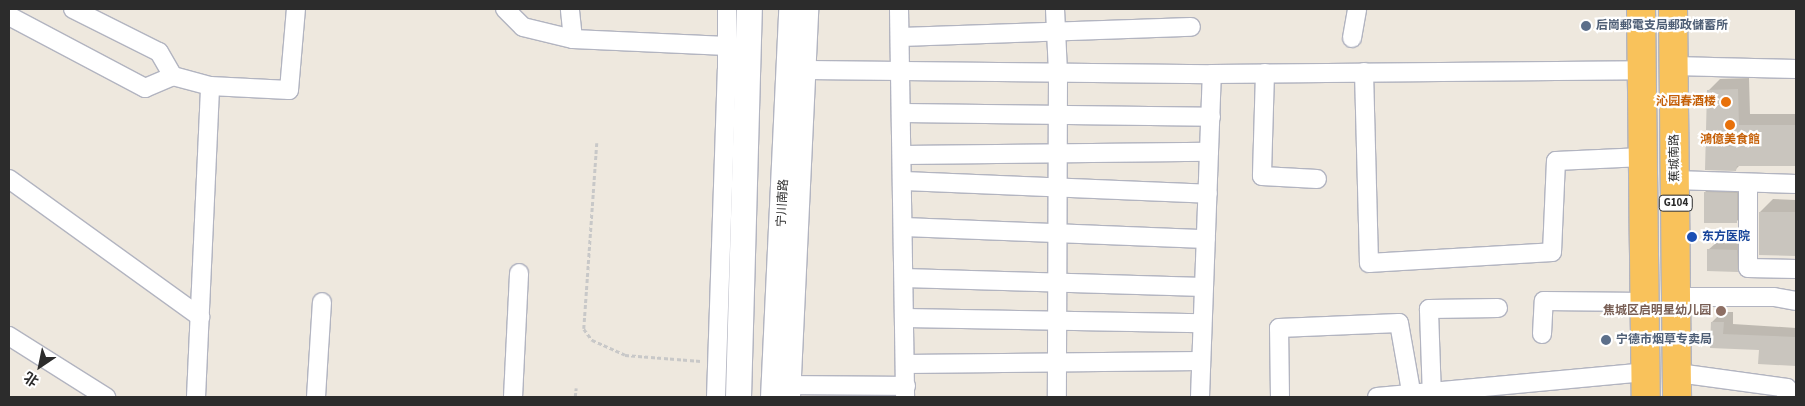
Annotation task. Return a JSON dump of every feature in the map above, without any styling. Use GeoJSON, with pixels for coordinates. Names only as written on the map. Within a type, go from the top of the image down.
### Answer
{"type":"FeatureCollection","features":[{"type":"Feature","properties":{"kind":"highway","name":"G104"},"geometry":{"type":"LineString","coordinates":[[1641,9],[1645,384]]}},
{"type":"Feature","properties":{"kind":"highway","name":"蕉城南路"},"geometry":{"type":"LineString","coordinates":[[1674,9],[1677,385]]}},
{"type":"Feature","properties":{"kind":"main road"},"geometry":{"type":"LineString","coordinates":[[738,397],[749,9]]}},
{"type":"Feature","properties":{"kind":"main road","name":"宁川南路"},"geometry":{"type":"LineString","coordinates":[[785,393],[791,9]]}},
{"type":"Feature","properties":{"kind":"street"},"geometry":{"type":"LineString","coordinates":[[73,9],[159,52],[172,76]]}},
{"type":"Feature","properties":{"kind":"street"},"geometry":{"type":"LineString","coordinates":[[9,16],[145,88],[172,76],[210,86],[290,90],[296,9]]}},
{"type":"Feature","properties":{"kind":"street"},"geometry":{"type":"LineString","coordinates":[[505,9],[523,27],[573,39],[727,46]]}},
{"type":"Feature","properties":{"kind":"street"},"geometry":{"type":"LineString","coordinates":[[570,9],[573,39]]}},
{"type":"Feature","properties":{"kind":"street"},"geometry":{"type":"LineString","coordinates":[[716,397],[727,46],[726,9]]}},
{"type":"Feature","properties":{"kind":"street"},"geometry":{"type":"LineString","coordinates":[[809,9],[807,70],[785,393],[906,392],[903,113],[899,9]]}},
{"type":"Feature","properties":{"kind":"street"},"geometry":{"type":"LineString","coordinates":[[1055,9],[1058,73],[1057,397]]}},
{"type":"Feature","properties":{"kind":"street"},"geometry":{"type":"LineString","coordinates":[[1352,38],[1357,9]]}},
{"type":"Feature","properties":{"kind":"street"},"geometry":{"type":"LineString","coordinates":[[901,37],[1191,27]]}},
{"type":"Feature","properties":{"kind":"street"},"geometry":{"type":"LineString","coordinates":[[1674,66],[1796,69]]}},
{"type":"Feature","properties":{"kind":"street"},"geometry":{"type":"LineString","coordinates":[[807,70],[1212,74],[1642,70]]}},
{"type":"Feature","properties":{"kind":"street"},"geometry":{"type":"LineString","coordinates":[[1364,72],[1369,263],[1552,252],[1556,161],[1643,157]]}},
{"type":"Feature","properties":{"kind":"street"},"geometry":{"type":"LineString","coordinates":[[1265,73],[1262,176],[1317,179]]}},
{"type":"Feature","properties":{"kind":"street"},"geometry":{"type":"LineString","coordinates":[[1200,397],[1212,74]]}},
{"type":"Feature","properties":{"kind":"street"},"geometry":{"type":"LineString","coordinates":[[196,397],[210,86]]}},
{"type":"Feature","properties":{"kind":"street"},"geometry":{"type":"LineString","coordinates":[[903,113],[1211,118]]}},
{"type":"Feature","properties":{"kind":"street"},"geometry":{"type":"LineString","coordinates":[[903,155],[1058,151],[1209,152]]}},
{"type":"Feature","properties":{"kind":"street"},"geometry":{"type":"LineString","coordinates":[[9,179],[200,317]]}},
{"type":"Feature","properties":{"kind":"street"},"geometry":{"type":"LineString","coordinates":[[1675,180],[1796,184]]}},
{"type":"Feature","properties":{"kind":"street"},"geometry":{"type":"LineString","coordinates":[[904,181],[1208,194]]}},
{"type":"Feature","properties":{"kind":"street"},"geometry":{"type":"LineString","coordinates":[[1748,183],[1748,268],[1796,269]]}},
{"type":"Feature","properties":{"kind":"street"},"geometry":{"type":"LineString","coordinates":[[904,227],[1206,239]]}},
{"type":"Feature","properties":{"kind":"street"},"geometry":{"type":"LineString","coordinates":[[513,397],[519,273]]}},
{"type":"Feature","properties":{"kind":"street"},"geometry":{"type":"LineString","coordinates":[[904,278],[1204,287]]}},
{"type":"Feature","properties":{"kind":"street"},"geometry":{"type":"LineString","coordinates":[[1677,297],[1774,296],[1796,301]]}},
{"type":"Feature","properties":{"kind":"street"},"geometry":{"type":"LineString","coordinates":[[1542,334],[1544,301],[1644,302]]}},
{"type":"Feature","properties":{"kind":"street"},"geometry":{"type":"LineString","coordinates":[[316,397],[322,302]]}},
{"type":"Feature","properties":{"kind":"street"},"geometry":{"type":"LineString","coordinates":[[1432,394],[1429,309],[1498,308]]}},
{"type":"Feature","properties":{"kind":"street"},"geometry":{"type":"LineString","coordinates":[[905,318],[1202,323]]}},
{"type":"Feature","properties":{"kind":"street"},"geometry":{"type":"LineString","coordinates":[[1280,397],[1279,328],[1399,323],[1412,395]]}},
{"type":"Feature","properties":{"kind":"street"},"geometry":{"type":"LineString","coordinates":[[9,336],[106,397]]}},
{"type":"Feature","properties":{"kind":"street"},"geometry":{"type":"LineString","coordinates":[[905,364],[1057,364],[1201,360]]}},
{"type":"Feature","properties":{"kind":"street"},"geometry":{"type":"LineString","coordinates":[[1377,397],[1645,384]]}},
{"type":"Feature","properties":{"kind":"street"},"geometry":{"type":"LineString","coordinates":[[1677,385],[1787,388],[1786,397]]}},
{"type":"Feature","properties":{"kind":"path"},"geometry":{"type":"LineString","coordinates":[[597,143],[584,329],[592,340],[625,355],[717,362]]}},
{"type":"Feature","properties":{"kind":"path"},"geometry":{"type":"LineString","coordinates":[[575,397],[576,388]]}},
{"type":"Feature","properties":{"kind":"building"},"geometry":{"type":"Polygon","coordinates":[[[1738,89],[1739,125],[1796,125],[1796,166],[1737,166],[1736,171],[1705,170],[1707,90],[1738,89]]]}},
{"type":"Feature","properties":{"kind":"building"},"geometry":{"type":"Polygon","coordinates":[[[1704,192],[1737,193],[1737,223],[1704,223],[1704,192]]]}},
{"type":"Feature","properties":{"kind":"building"},"geometry":{"type":"Polygon","coordinates":[[[1759,212],[1796,212],[1796,256],[1759,255],[1759,212]]]}},
{"type":"Feature","properties":{"kind":"building"},"geometry":{"type":"Polygon","coordinates":[[[1707,249],[1737,250],[1738,272],[1707,271],[1707,249]]]}},
{"type":"Feature","properties":{"kind":"building"},"geometry":{"type":"Polygon","coordinates":[[[1711,322],[1724,322],[1723,334],[1796,337],[1796,366],[1758,364],[1759,350],[1710,348],[1711,322]]]}},
{"type":"Feature","properties":{"kind":"place","name":"后崗郵電支局郵政儲蓄所"},"geometry":{"type":"Point","coordinates":[1586,26]}},
{"type":"Feature","properties":{"kind":"place","name":"沁园春酒楼"},"geometry":{"type":"Point","coordinates":[1726,102]}},
{"type":"Feature","properties":{"kind":"place","name":"鴻億美食館"},"geometry":{"type":"Point","coordinates":[1730,125]}},
{"type":"Feature","properties":{"kind":"place","name":"东方医院"},"geometry":{"type":"Point","coordinates":[1692,237]}},
{"type":"Feature","properties":{"kind":"place","name":"焦城区启明星幼儿园"},"geometry":{"type":"Point","coordinates":[1721,311]}},
{"type":"Feature","properties":{"kind":"place","name":"宁德市烟草专卖局"},"geometry":{"type":"Point","coordinates":[1606,340]}}]}
